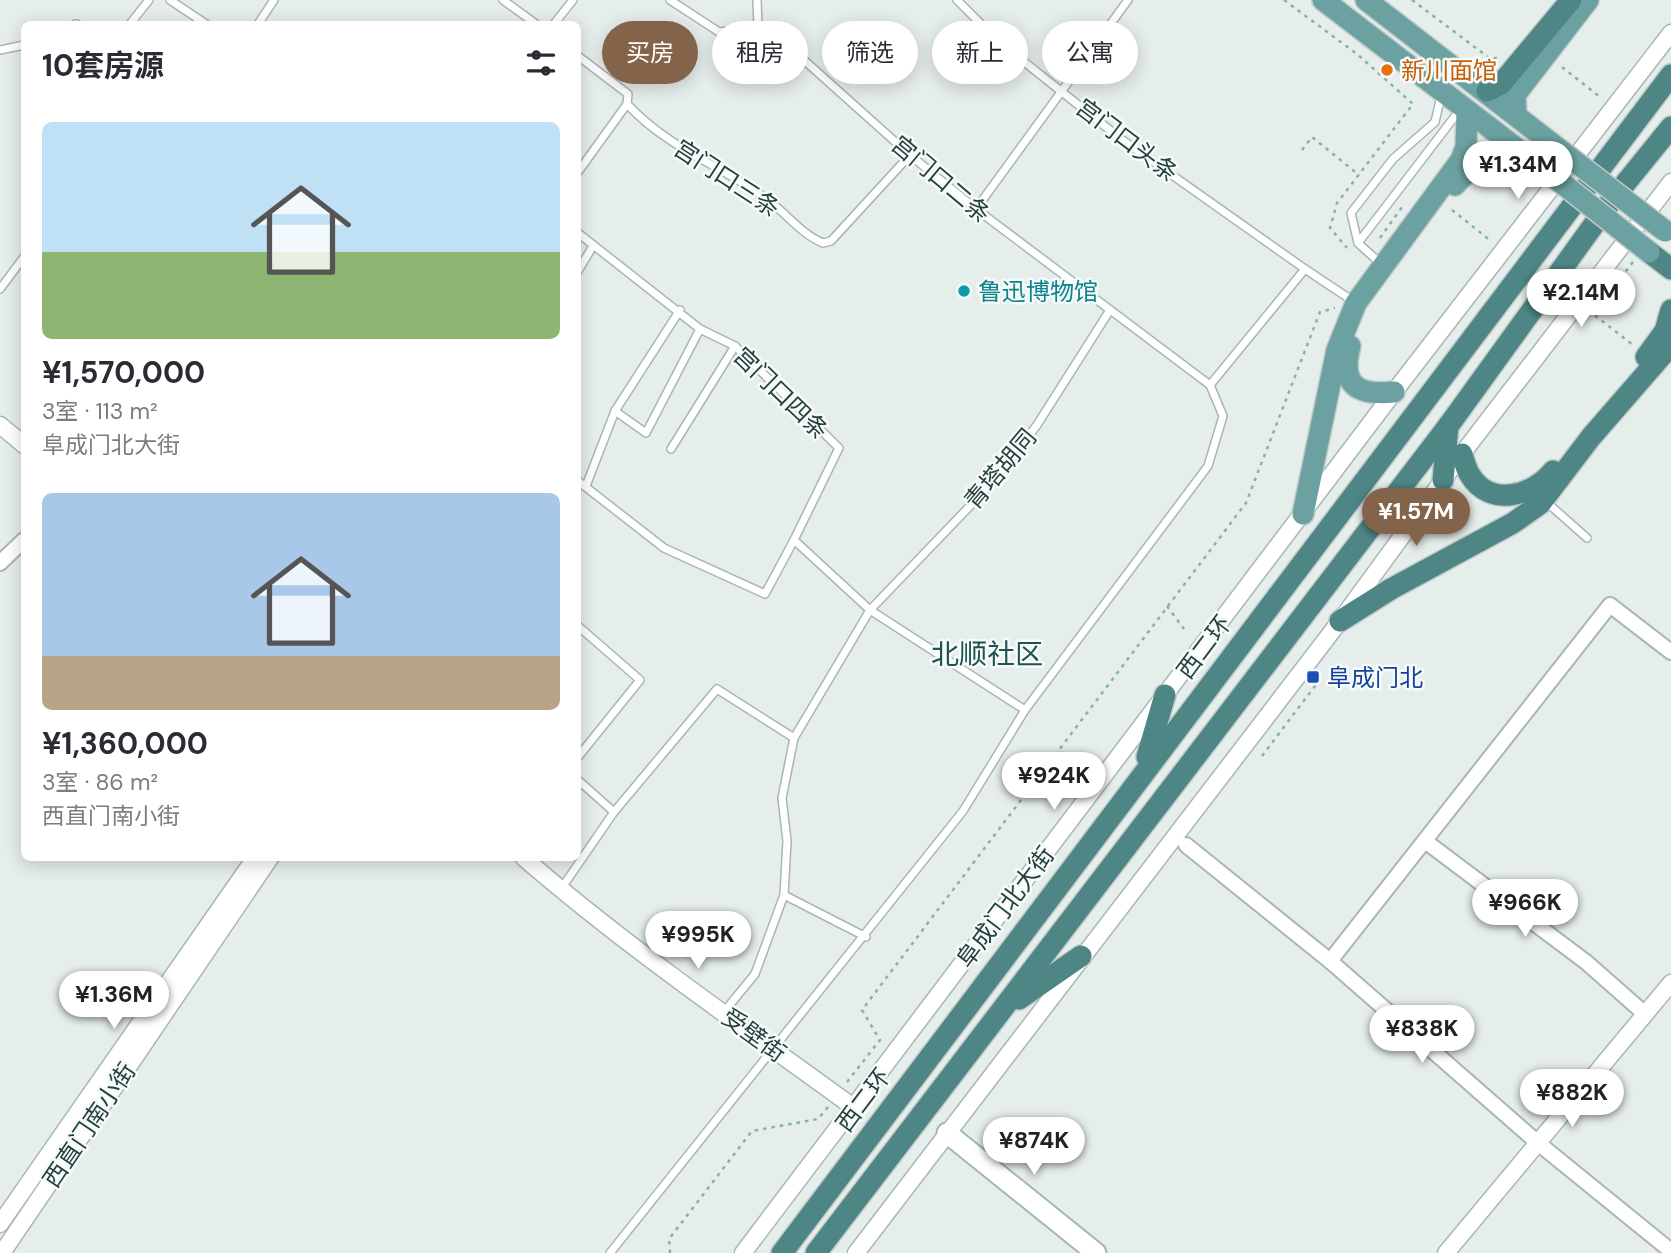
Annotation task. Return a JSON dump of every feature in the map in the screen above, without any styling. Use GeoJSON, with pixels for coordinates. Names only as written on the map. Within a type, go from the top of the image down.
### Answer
{"type":"FeatureCollection","features":[{"type":"Feature","properties":{"kind":"highway"},"geometry":{"type":"LineString","coordinates":[[1487,91],[1501,84],[1571,0]]}},
{"type":"Feature","properties":{"kind":"highway","name":"西二环"},"geometry":{"type":"LineString","coordinates":[[782,1253],[1143,770],[1671,75]]}},
{"type":"Feature","properties":{"kind":"highway"},"geometry":{"type":"LineString","coordinates":[[816,1253],[1449,425],[1611,201],[1671,127]]}},
{"type":"Feature","properties":{"kind":"highway"},"geometry":{"type":"LineString","coordinates":[[1649,252],[1670,274]]}},
{"type":"Feature","properties":{"kind":"highway"},"geometry":{"type":"LineString","coordinates":[[1462,454],[1470,476],[1491,494],[1517,496],[1542,484],[1654,348],[1665,331],[1671,310]]}},
{"type":"Feature","properties":{"kind":"highway"},"geometry":{"type":"LineString","coordinates":[[1340,621],[1391,589],[1513,523],[1540,504],[1591,437],[1671,345]]}},
{"type":"Feature","properties":{"kind":"highway"},"geometry":{"type":"LineString","coordinates":[[1443,480],[1449,425]]}},
{"type":"Feature","properties":{"kind":"highway"},"geometry":{"type":"LineString","coordinates":[[1143,770],[1165,695]]}},
{"type":"Feature","properties":{"kind":"highway"},"geometry":{"type":"LineString","coordinates":[[1003,1010],[1081,956]]}},
{"type":"Feature","properties":{"kind":"main road"},"geometry":{"type":"LineString","coordinates":[[1322,0],[1649,252]]}},
{"type":"Feature","properties":{"kind":"main road"},"geometry":{"type":"LineString","coordinates":[[1366,0],[1487,91],[1668,234]]}},
{"type":"Feature","properties":{"kind":"main road"},"geometry":{"type":"LineString","coordinates":[[1516,115],[1515,95],[1588,0]]}},
{"type":"Feature","properties":{"kind":"main road"},"geometry":{"type":"LineString","coordinates":[[1303,514],[1336,351],[1351,300],[1461,160],[1466,147],[1465,109]]}},
{"type":"Feature","properties":{"kind":"main road"},"geometry":{"type":"LineString","coordinates":[[1394,392],[1370,395],[1352,385],[1345,366],[1381,263],[1471,168],[1484,161],[1524,154]]}},
{"type":"Feature","properties":{"kind":"main road"},"geometry":{"type":"LineString","coordinates":[[947,1133],[1096,1253]]}},
{"type":"Feature","properties":{"kind":"street","name":"阜成门北大街"},"geometry":{"type":"LineString","coordinates":[[743,1253],[1394,392],[1671,33]]}},
{"type":"Feature","properties":{"kind":"street"},"geometry":{"type":"LineString","coordinates":[[856,1253],[1340,621],[1462,454],[1671,182]]}},
{"type":"Feature","properties":{"kind":"street"},"geometry":{"type":"LineString","coordinates":[[0,425],[21,442]]}},
{"type":"Feature","properties":{"kind":"street"},"geometry":{"type":"LineString","coordinates":[[0,563],[21,543]]}},
{"type":"Feature","properties":{"kind":"street"},"geometry":{"type":"LineString","coordinates":[[1330,961],[1610,605],[1671,653]]}},
{"type":"Feature","properties":{"kind":"street"},"geometry":{"type":"LineString","coordinates":[[1424,841],[1586,962],[1645,1014]]}},
{"type":"Feature","properties":{"kind":"street"},"geometry":{"type":"LineString","coordinates":[[1186,845],[1330,961],[1538,1143],[1671,1251]]}},
{"type":"Feature","properties":{"kind":"street","name":"西直门南小街"},"geometry":{"type":"LineString","coordinates":[[0,1224],[253,861]]}},
{"type":"Feature","properties":{"kind":"street","name":"西直门南小街"},"geometry":{"type":"LineString","coordinates":[[2,1253],[269,861]]}},
{"type":"Feature","properties":{"kind":"street","name":"受壁街"},"geometry":{"type":"LineString","coordinates":[[528,861],[723,1013],[853,1107]]}},
{"type":"Feature","properties":{"kind":"street"},"geometry":{"type":"LineString","coordinates":[[1446,1253],[1671,983]]}},
{"type":"Feature","properties":{"kind":"lane"},"geometry":{"type":"LineString","coordinates":[[132,21],[149,0]]}},
{"type":"Feature","properties":{"kind":"lane"},"geometry":{"type":"LineString","coordinates":[[170,0],[202,21]]}},
{"type":"Feature","properties":{"kind":"lane"},"geometry":{"type":"LineString","coordinates":[[260,21],[274,0]]}},
{"type":"Feature","properties":{"kind":"lane"},"geometry":{"type":"LineString","coordinates":[[503,0],[532,21]]}},
{"type":"Feature","properties":{"kind":"lane"},"geometry":{"type":"LineString","coordinates":[[556,21],[573,0]]}},
{"type":"Feature","properties":{"kind":"lane"},"geometry":{"type":"LineString","coordinates":[[670,0],[712,27]]}},
{"type":"Feature","properties":{"kind":"lane"},"geometry":{"type":"LineString","coordinates":[[757,0],[758,21]]}},
{"type":"Feature","properties":{"kind":"lane","name":"宫门口头条"},"geometry":{"type":"LineString","coordinates":[[957,0],[998,41],[1121,139],[1351,300]]}},
{"type":"Feature","properties":{"kind":"lane"},"geometry":{"type":"LineString","coordinates":[[976,209],[1128,0]]}},
{"type":"Feature","properties":{"kind":"lane"},"geometry":{"type":"LineString","coordinates":[[0,50],[21,45]]}},
{"type":"Feature","properties":{"kind":"lane","name":"宫门口三条"},"geometry":{"type":"LineString","coordinates":[[581,58],[628,94],[627,104],[651,130],[768,200],[814,239],[823,243],[831,241],[910,155]]}},
{"type":"Feature","properties":{"kind":"lane","name":"宫门口二条"},"geometry":{"type":"LineString","coordinates":[[808,61],[910,155],[976,209],[1210,385]]}},
{"type":"Feature","properties":{"kind":"lane"},"geometry":{"type":"LineString","coordinates":[[1381,263],[1358,243],[1350,213],[1393,159],[1435,122],[1442,92]]}},
{"type":"Feature","properties":{"kind":"lane"},"geometry":{"type":"LineString","coordinates":[[581,168],[627,104]]}},
{"type":"Feature","properties":{"kind":"lane"},"geometry":{"type":"LineString","coordinates":[[1358,243],[1465,109]]}},
{"type":"Feature","properties":{"kind":"lane","name":"宫门口四条"},"geometry":{"type":"LineString","coordinates":[[581,236],[680,310],[700,329],[735,346],[839,448],[794,540]]}},
{"type":"Feature","properties":{"kind":"lane"},"geometry":{"type":"LineString","coordinates":[[581,266],[593,246]]}},
{"type":"Feature","properties":{"kind":"lane"},"geometry":{"type":"LineString","coordinates":[[0,289],[21,261]]}},
{"type":"Feature","properties":{"kind":"lane"},"geometry":{"type":"LineString","coordinates":[[610,1253],[772,1048],[866,937],[963,811],[1025,710],[1208,466],[1223,416],[1210,385],[1305,268]]}},
{"type":"Feature","properties":{"kind":"lane"},"geometry":{"type":"LineString","coordinates":[[586,486],[615,411],[680,310]]}},
{"type":"Feature","properties":{"kind":"lane","name":"青塔胡同"},"geometry":{"type":"LineString","coordinates":[[723,1013],[755,974],[784,895],[787,841],[782,798],[794,738],[870,610],[993,482],[1037,425],[1110,310]]}},
{"type":"Feature","properties":{"kind":"lane"},"geometry":{"type":"LineString","coordinates":[[615,411],[646,433],[700,329]]}},
{"type":"Feature","properties":{"kind":"lane"},"geometry":{"type":"LineString","coordinates":[[671,449],[735,346]]}},
{"type":"Feature","properties":{"kind":"lane"},"geometry":{"type":"LineString","coordinates":[[581,483],[664,548],[765,594],[794,540],[870,610],[1025,710]]}},
{"type":"Feature","properties":{"kind":"lane"},"geometry":{"type":"LineString","coordinates":[[1552,507],[1587,538]]}},
{"type":"Feature","properties":{"kind":"lane"},"geometry":{"type":"LineString","coordinates":[[581,629],[640,680],[581,753]]}},
{"type":"Feature","properties":{"kind":"lane"},"geometry":{"type":"LineString","coordinates":[[581,860],[614,812],[717,689],[794,738]]}},
{"type":"Feature","properties":{"kind":"lane"},"geometry":{"type":"LineString","coordinates":[[581,783],[614,812]]}},
{"type":"Feature","properties":{"kind":"lane"},"geometry":{"type":"LineString","coordinates":[[561,889],[580,861]]}},
{"type":"Feature","properties":{"kind":"lane"},"geometry":{"type":"LineString","coordinates":[[784,895],[866,937]]}},
{"type":"Feature","properties":{"kind":"path"},"geometry":{"type":"LineString","coordinates":[[1284,0],[1357,54],[1413,104],[1359,175],[1311,137],[1301,150]]}},
{"type":"Feature","properties":{"kind":"path"},"geometry":{"type":"LineString","coordinates":[[1412,0],[1492,60],[1509,51]]}},
{"type":"Feature","properties":{"kind":"path"},"geometry":{"type":"LineString","coordinates":[[1562,67],[1600,97]]}},
{"type":"Feature","properties":{"kind":"path"},"geometry":{"type":"LineString","coordinates":[[1381,263],[1408,199]]}},
{"type":"Feature","properties":{"kind":"path"},"geometry":{"type":"LineString","coordinates":[[1452,210],[1499,247]]}},
{"type":"Feature","properties":{"kind":"path"},"geometry":{"type":"LineString","coordinates":[[670,1253],[669,1239],[752,1131],[818,1119],[880,1040],[862,1010],[1246,503],[1320,312],[1341,307],[1351,300]]}},
{"type":"Feature","properties":{"kind":"path"},"geometry":{"type":"LineString","coordinates":[[1593,314],[1633,345]]}},
{"type":"Feature","properties":{"kind":"path"},"geometry":{"type":"LineString","coordinates":[[1167,607],[1184,629]]}},
{"type":"Feature","properties":{"kind":"path"},"geometry":{"type":"LineString","coordinates":[[1262,756],[1318,682]]}},
{"type":"Feature","properties":{"kind":"place","name":"新川面馆"},"geometry":{"type":"Point","coordinates":[1387,70]}},
{"type":"Feature","properties":{"kind":"place","name":"鲁迅博物馆"},"geometry":{"type":"Point","coordinates":[964,291]}},
{"type":"Feature","properties":{"kind":"place","name":"阜成门北"},"geometry":{"type":"Point","coordinates":[1313,677]}},
{"type":"Feature","properties":{"kind":"district","name":"北顺社区"},"geometry":{"type":"Point","coordinates":[987,654]}}]}
